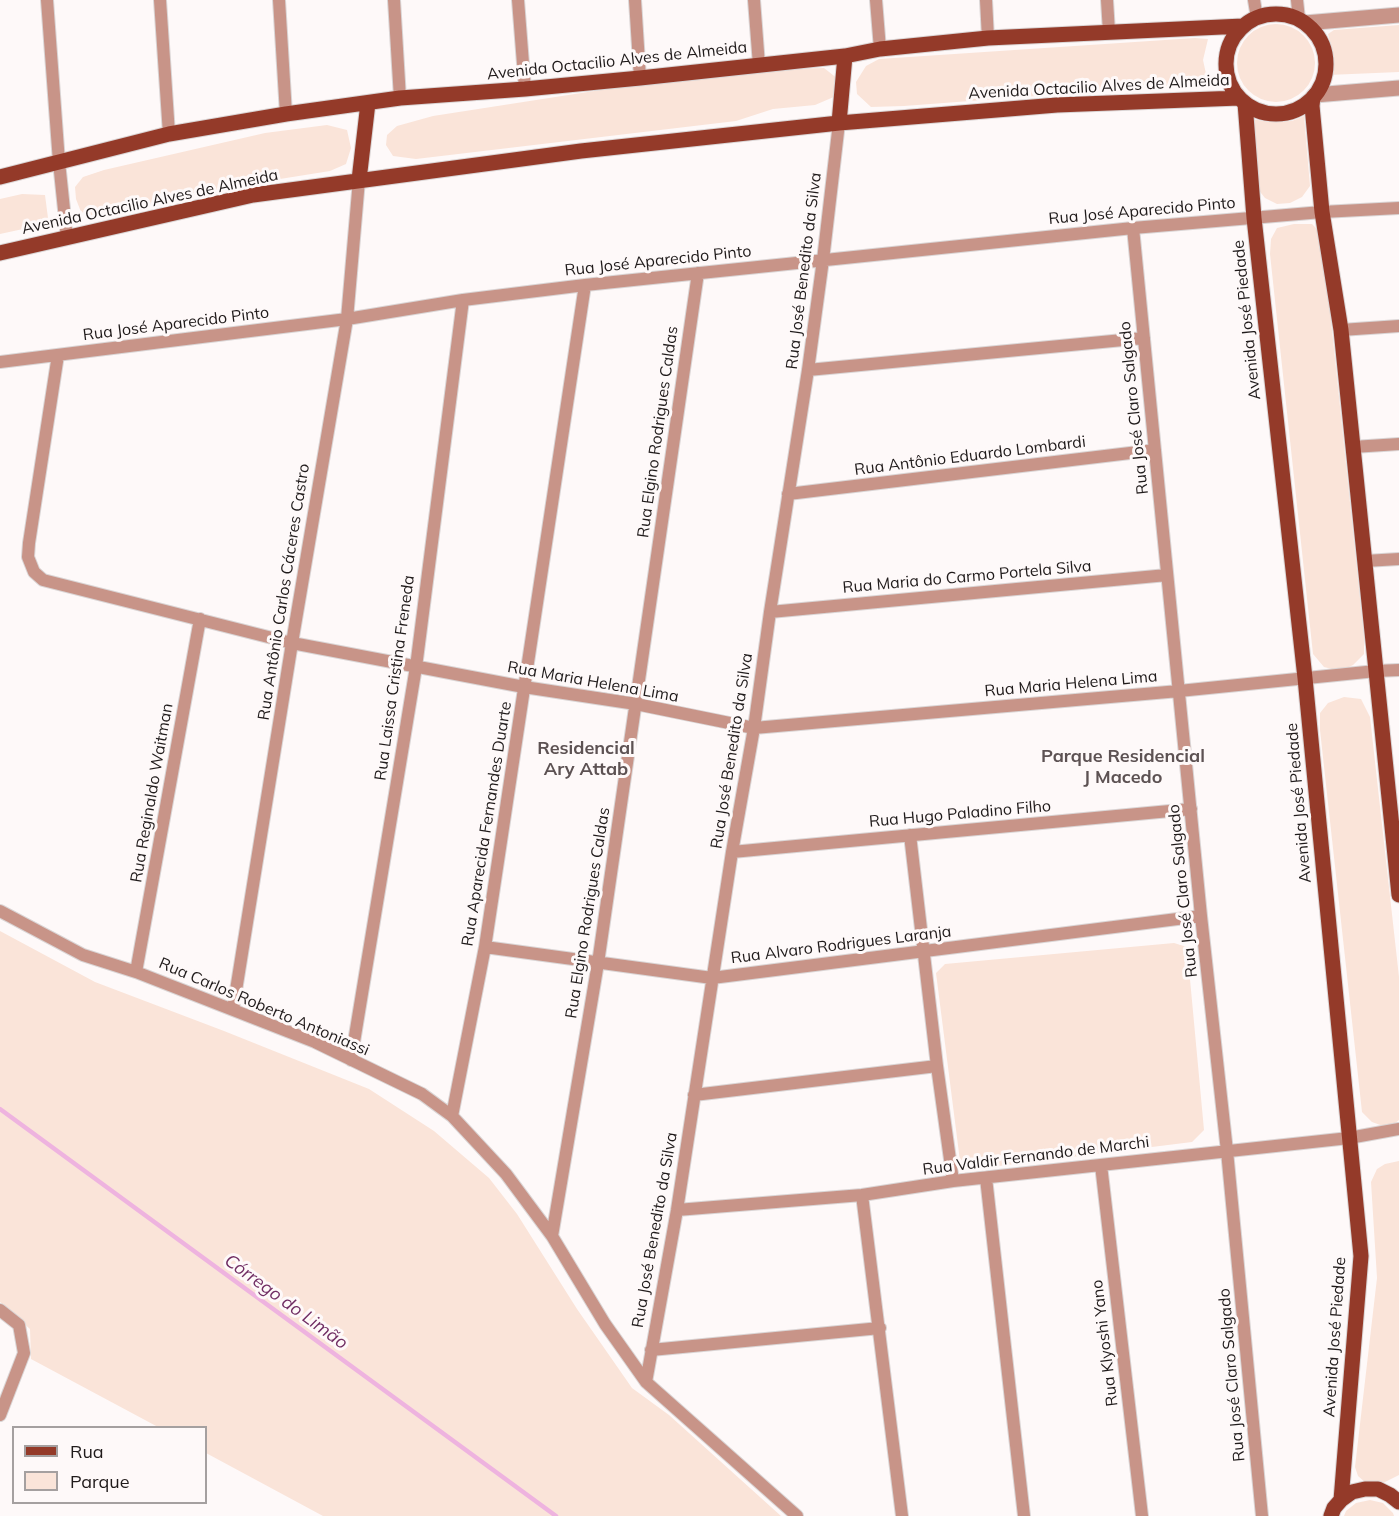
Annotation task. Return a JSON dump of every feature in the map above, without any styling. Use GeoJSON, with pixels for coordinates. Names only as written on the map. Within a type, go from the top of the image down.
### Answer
{"type":"FeatureCollection","features":[{"type":"Feature","properties":{"kind":"main road"},"geometry":{"type":"LineString","coordinates":[[1270,14],[1285,15],[1302,21],[1313,30],[1324,49],[1326,71],[1323,81],[1314,96],[1304,106],[1280,114],[1267,114],[1255,110],[1242,101],[1227,75],[1228,48],[1234,36],[1243,26],[1270,14]]}},
{"type":"Feature","properties":{"kind":"main road","name":"Avenida Octacilio Alves de Almeida"},"geometry":{"type":"LineString","coordinates":[[0,177],[169,134],[400,98],[640,78],[988,38],[1243,26]]}},
{"type":"Feature","properties":{"kind":"main road"},"geometry":{"type":"LineString","coordinates":[[839,123],[845,56]]}},
{"type":"Feature","properties":{"kind":"main road"},"geometry":{"type":"LineString","coordinates":[[1314,96],[1312,106],[1322,212],[1341,330],[1376,671],[1393,784],[1399,895]]}},
{"type":"Feature","properties":{"kind":"main road","name":"Avenida Octacilio Alves de Almeida"},"geometry":{"type":"LineString","coordinates":[[0,253],[253,195],[581,151],[839,123],[1057,105],[1242,101]]}},
{"type":"Feature","properties":{"kind":"main road","name":"Avenida José Piedade"},"geometry":{"type":"LineString","coordinates":[[1242,101],[1305,678],[1360,1256],[1341,1500]]}},
{"type":"Feature","properties":{"kind":"main road"},"geometry":{"type":"LineString","coordinates":[[359,180],[368,103]]}},
{"type":"Feature","properties":{"kind":"main road"},"geometry":{"type":"LineString","coordinates":[[1331,1516],[1341,1500],[1352,1492],[1365,1489],[1378,1490],[1399,1502]]}},
{"type":"Feature","properties":{"kind":"street"},"geometry":{"type":"LineString","coordinates":[[47,0],[67,238]]}},
{"type":"Feature","properties":{"kind":"street"},"geometry":{"type":"LineString","coordinates":[[160,0],[169,134]]}},
{"type":"Feature","properties":{"kind":"street"},"geometry":{"type":"LineString","coordinates":[[279,0],[286,114]]}},
{"type":"Feature","properties":{"kind":"street"},"geometry":{"type":"LineString","coordinates":[[394,0],[400,98]]}},
{"type":"Feature","properties":{"kind":"street"},"geometry":{"type":"LineString","coordinates":[[518,0],[525,89]]}},
{"type":"Feature","properties":{"kind":"street"},"geometry":{"type":"LineString","coordinates":[[635,0],[640,78]]}},
{"type":"Feature","properties":{"kind":"street"},"geometry":{"type":"LineString","coordinates":[[754,0],[759,65]]}},
{"type":"Feature","properties":{"kind":"street"},"geometry":{"type":"LineString","coordinates":[[876,0],[880,49]]}},
{"type":"Feature","properties":{"kind":"street"},"geometry":{"type":"LineString","coordinates":[[986,0],[988,38]]}},
{"type":"Feature","properties":{"kind":"street"},"geometry":{"type":"LineString","coordinates":[[1107,0],[1109,33]]}},
{"type":"Feature","properties":{"kind":"street"},"geometry":{"type":"LineString","coordinates":[[1254,0],[1257,18]]}},
{"type":"Feature","properties":{"kind":"street"},"geometry":{"type":"LineString","coordinates":[[1297,0],[1302,21],[1399,15]]}},
{"type":"Feature","properties":{"kind":"street"},"geometry":{"type":"LineString","coordinates":[[1314,96],[1399,88]]}},
{"type":"Feature","properties":{"kind":"street","name":"Rua José Benedito da Silva"},"geometry":{"type":"LineString","coordinates":[[646,1382],[677,1210],[732,852],[754,728],[824,260],[839,123]]}},
{"type":"Feature","properties":{"kind":"street","name":"Rua Antônio Carlos Cáceres Castro"},"geometry":{"type":"LineString","coordinates":[[233,1009],[346,319],[359,180]]}},
{"type":"Feature","properties":{"kind":"street","name":"Rua José Aparecido Pinto"},"geometry":{"type":"LineString","coordinates":[[0,362],[346,319],[463,300],[585,285],[1133,228],[1399,208]]}},
{"type":"Feature","properties":{"kind":"street","name":"Rua José Claro Salgado"},"geometry":{"type":"LineString","coordinates":[[1133,228],[1262,1516]]}},
{"type":"Feature","properties":{"kind":"street","name":"Rua Elgino Rodrigues Caldas"},"geometry":{"type":"LineString","coordinates":[[552,1236],[598,963],[698,273]]}},
{"type":"Feature","properties":{"kind":"street","name":"Rua Aparecida Fernandes Duarte"},"geometry":{"type":"LineString","coordinates":[[452,1116],[485,947],[585,285]]}},
{"type":"Feature","properties":{"kind":"street","name":"Rua Laissa Cristina Freneda"},"geometry":{"type":"LineString","coordinates":[[351,1060],[416,667],[463,300]]}},
{"type":"Feature","properties":{"kind":"street"},"geometry":{"type":"LineString","coordinates":[[1341,330],[1399,326]]}},
{"type":"Feature","properties":{"kind":"street"},"geometry":{"type":"LineString","coordinates":[[808,370],[1144,338]]}},
{"type":"Feature","properties":{"kind":"street","name":"Rua Maria Helena Lima"},"geometry":{"type":"LineString","coordinates":[[58,355],[29,543],[28,557],[34,572],[44,580],[292,643],[524,687],[636,704],[754,728],[1399,670]]}},
{"type":"Feature","properties":{"kind":"street"},"geometry":{"type":"LineString","coordinates":[[1353,447],[1399,444]]}},
{"type":"Feature","properties":{"kind":"street","name":"Rua Antônio Eduardo Lombardi"},"geometry":{"type":"LineString","coordinates":[[788,494],[1155,450]]}},
{"type":"Feature","properties":{"kind":"street"},"geometry":{"type":"LineString","coordinates":[[1365,561],[1399,559]]}},
{"type":"Feature","properties":{"kind":"street","name":"Rua Maria do Carmo Portela Silva"},"geometry":{"type":"LineString","coordinates":[[770,612],[1167,575]]}},
{"type":"Feature","properties":{"kind":"street","name":"Rua Reginaldo Waitman"},"geometry":{"type":"LineString","coordinates":[[136,972],[200,619]]}},
{"type":"Feature","properties":{"kind":"street","name":"Rua Hugo Paladino Filho"},"geometry":{"type":"LineString","coordinates":[[732,852],[1191,809]]}},
{"type":"Feature","properties":{"kind":"street"},"geometry":{"type":"LineString","coordinates":[[910,835],[952,1181]]}},
{"type":"Feature","properties":{"kind":"street","name":"Rua Carlos Roberto Antoniassi"},"geometry":{"type":"LineString","coordinates":[[0,911],[83,955],[136,972],[315,1042],[422,1094],[452,1116],[506,1174],[552,1236],[605,1324],[646,1382],[797,1516]]}},
{"type":"Feature","properties":{"kind":"street","name":"Rua Alvaro Rodrigues Laranja"},"geometry":{"type":"LineString","coordinates":[[485,947],[712,978],[1201,916]]}},
{"type":"Feature","properties":{"kind":"street"},"geometry":{"type":"LineString","coordinates":[[694,1095],[937,1066]]}},
{"type":"Feature","properties":{"kind":"street","name":"Rua Valdir Fernando de Marchi"},"geometry":{"type":"LineString","coordinates":[[677,1210],[862,1195],[952,1181],[1349,1138],[1399,1129]]}},
{"type":"Feature","properties":{"kind":"street","name":"Rua Klyoshi Yano"},"geometry":{"type":"LineString","coordinates":[[1101,1165],[1142,1516]]}},
{"type":"Feature","properties":{"kind":"street"},"geometry":{"type":"LineString","coordinates":[[986,1178],[1024,1516]]}},
{"type":"Feature","properties":{"kind":"street"},"geometry":{"type":"LineString","coordinates":[[862,1195],[902,1516]]}},
{"type":"Feature","properties":{"kind":"street"},"geometry":{"type":"LineString","coordinates":[[0,1310],[19,1325],[24,1353],[0,1415]]}},
{"type":"Feature","properties":{"kind":"street"},"geometry":{"type":"LineString","coordinates":[[651,1350],[880,1328]]}},
{"type":"Feature","properties":{"kind":"green space"},"geometry":{"type":"Polygon","coordinates":[[[1268,24],[1284,24],[1298,30],[1309,41],[1315,55],[1315,71],[1309,85],[1298,96],[1284,102],[1268,102],[1254,96],[1243,85],[1237,71],[1237,55],[1243,41],[1254,30],[1268,24]]]}},
{"type":"Feature","properties":{"kind":"green space"},"geometry":{"type":"Polygon","coordinates":[[[1399,25],[1399,72],[1328,75],[1333,53],[1328,34],[1334,30],[1399,25]]]}},
{"type":"Feature","properties":{"kind":"green space"},"geometry":{"type":"Polygon","coordinates":[[[1208,39],[1203,60],[1208,83],[904,106],[871,107],[857,94],[856,82],[866,66],[879,59],[1208,39]]]}},
{"type":"Feature","properties":{"kind":"green space"},"geometry":{"type":"Polygon","coordinates":[[[824,68],[838,79],[836,96],[815,105],[773,109],[736,121],[416,159],[393,156],[386,145],[387,135],[397,126],[433,116],[665,80],[783,69],[824,68]]]}},
{"type":"Feature","properties":{"kind":"green space"},"geometry":{"type":"Polygon","coordinates":[[[1304,116],[1310,186],[1302,197],[1290,203],[1277,204],[1265,198],[1257,188],[1252,119],[1269,122],[1292,121],[1304,116]]]}},
{"type":"Feature","properties":{"kind":"green space"},"geometry":{"type":"Polygon","coordinates":[[[327,125],[347,130],[351,148],[346,164],[330,171],[230,187],[96,217],[81,212],[76,199],[75,187],[83,177],[104,170],[265,133],[327,125]]]}},
{"type":"Feature","properties":{"kind":"green space"},"geometry":{"type":"Polygon","coordinates":[[[22,194],[45,195],[48,218],[23,229],[0,234],[0,199],[22,194]]]}},
{"type":"Feature","properties":{"kind":"green space"},"geometry":{"type":"Polygon","coordinates":[[[1294,224],[1312,224],[1322,234],[1364,637],[1364,654],[1353,665],[1340,671],[1324,667],[1313,654],[1270,254],[1271,239],[1277,228],[1294,224]]]}},
{"type":"Feature","properties":{"kind":"green space"},"geometry":{"type":"Polygon","coordinates":[[[1344,697],[1361,699],[1370,717],[1399,977],[1399,1120],[1394,1124],[1383,1126],[1372,1122],[1362,1112],[1320,730],[1320,713],[1328,703],[1344,697]]]}},
{"type":"Feature","properties":{"kind":"green space"},"geometry":{"type":"Polygon","coordinates":[[[0,931],[95,982],[369,1089],[434,1131],[489,1178],[517,1214],[577,1309],[632,1388],[669,1415],[781,1516],[323,1516],[207,1454],[207,1426],[156,1426],[31,1359],[30,1329],[0,1302],[0,931]]]}},
{"type":"Feature","properties":{"kind":"green space"},"geometry":{"type":"Polygon","coordinates":[[[1174,943],[1187,947],[1204,1130],[1192,1142],[975,1169],[960,1161],[936,973],[945,964],[1174,943]]]}},
{"type":"Feature","properties":{"kind":"green space"},"geometry":{"type":"Polygon","coordinates":[[[1399,1161],[1399,1475],[1377,1486],[1366,1483],[1358,1476],[1355,1467],[1377,1278],[1371,1182],[1377,1169],[1385,1164],[1399,1161]]]}},
{"type":"Feature","properties":{"kind":"green space"},"geometry":{"type":"Polygon","coordinates":[[[1370,1500],[1383,1503],[1394,1516],[1344,1516],[1346,1511],[1356,1503],[1370,1500]]]}},
{"type":"Feature","properties":{"kind":"waterway","name":"Córrego do Limão"},"geometry":{"type":"LineString","coordinates":[[0,1109],[556,1516]]}},
{"type":"Feature","properties":{"kind":"district","name":"Residencial Ary Attab"},"geometry":{"type":"Point","coordinates":[586,759]}},
{"type":"Feature","properties":{"kind":"district","name":"Parque Residencial J Macedo"},"geometry":{"type":"Point","coordinates":[1123,768]}}]}
